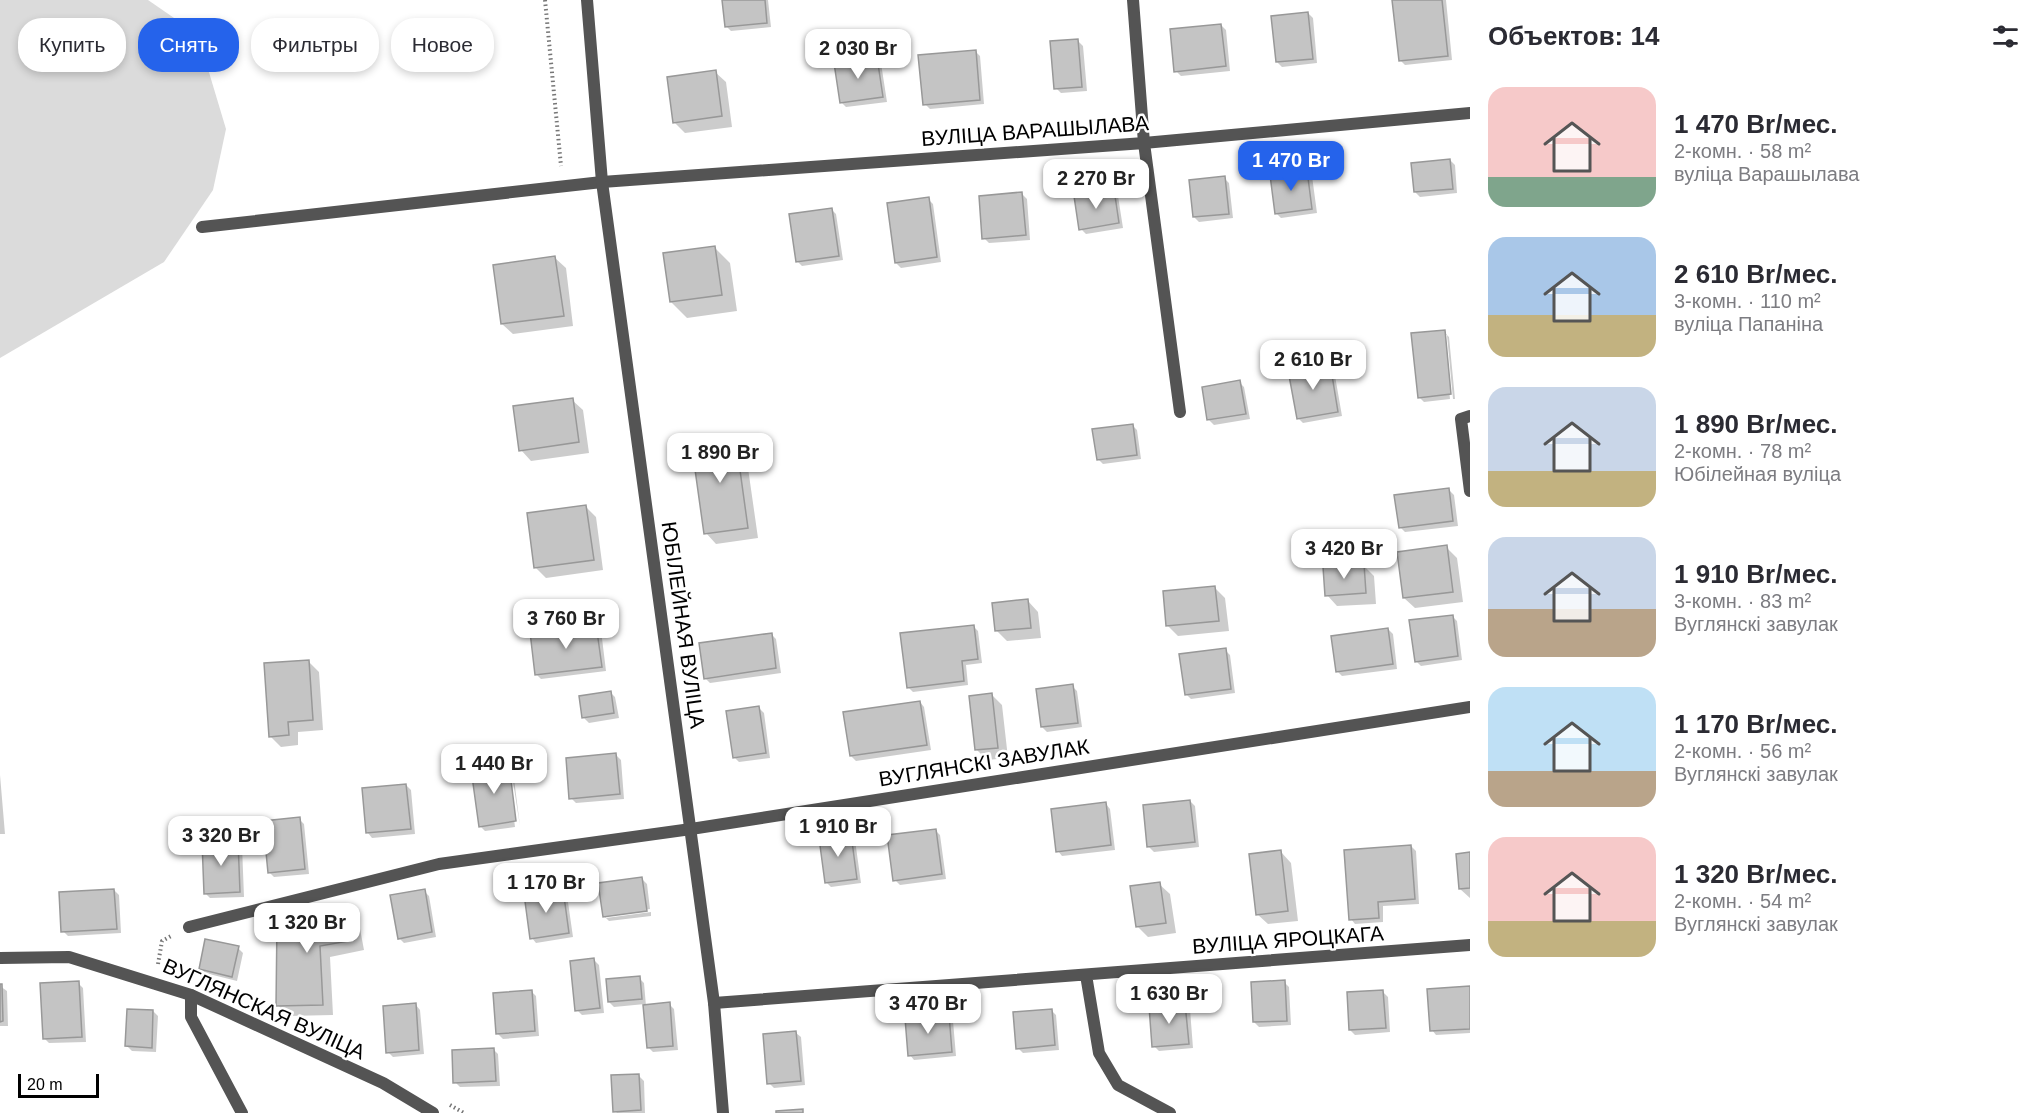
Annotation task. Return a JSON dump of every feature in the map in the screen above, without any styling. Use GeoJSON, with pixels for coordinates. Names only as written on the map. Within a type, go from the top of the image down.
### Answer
{"type":"FeatureCollection","features":[{"type":"Feature","properties":{"kind":"street","name":"ЮБІЛЕЙНАЯ ВУЛІЦА"},"geometry":{"type":"LineString","coordinates":[[587,0],[602,182],[714,1003],[723,1113]]}},
{"type":"Feature","properties":{"kind":"street"},"geometry":{"type":"LineString","coordinates":[[1132,0],[1144,143],[1180,412]]}},
{"type":"Feature","properties":{"kind":"street","name":"ВУЛІЦА ВАРАШЫЛАВА"},"geometry":{"type":"LineString","coordinates":[[202,227],[602,182],[1144,143],[1470,113]]}},
{"type":"Feature","properties":{"kind":"street"},"geometry":{"type":"LineString","coordinates":[[1470,416],[1461,419],[1470,491]]}},
{"type":"Feature","properties":{"kind":"street","name":"ВУГЛЯНСКІ ЗАВУЛАК"},"geometry":{"type":"LineString","coordinates":[[189,927],[439,864],[691,829],[1470,707]]}},
{"type":"Feature","properties":{"kind":"street","name":"ВУЛІЦА ЯРОЦКАГА"},"geometry":{"type":"LineString","coordinates":[[714,1003],[1470,945]]}},
{"type":"Feature","properties":{"kind":"street","name":"ВУГЛЯНСКАЯ ВУЛІЦА"},"geometry":{"type":"LineString","coordinates":[[0,958],[69,957],[191,995],[383,1083],[433,1113]]}},
{"type":"Feature","properties":{"kind":"street"},"geometry":{"type":"LineString","coordinates":[[1086,975],[1099,1053],[1118,1085],[1170,1113]]}},
{"type":"Feature","properties":{"kind":"street"},"geometry":{"type":"LineString","coordinates":[[191,995],[191,1017],[242,1113]]}},
{"type":"Feature","properties":{"kind":"path"},"geometry":{"type":"LineString","coordinates":[[545,0],[563,187]]}},
{"type":"Feature","properties":{"kind":"path"},"geometry":{"type":"LineString","coordinates":[[158,964],[162,941],[189,927]]}},
{"type":"Feature","properties":{"kind":"shaded area"},"geometry":{"type":"Polygon","coordinates":[[[0,0],[148,0],[174,18],[138,18],[138,72],[209,72],[226,129],[213,190],[164,262],[0,358],[0,0]]]}},
{"type":"Feature","properties":{"kind":"building"},"geometry":{"type":"Polygon","coordinates":[[[722,0],[765,0],[767,23],[725,27],[722,0]]]}},
{"type":"Feature","properties":{"kind":"building"},"geometry":{"type":"Polygon","coordinates":[[[1392,0],[1442,0],[1448,56],[1399,61],[1392,0]]]}},
{"type":"Feature","properties":{"kind":"building"},"geometry":{"type":"Polygon","coordinates":[[[1308,12],[1313,59],[1276,62],[1271,16],[1308,12]]]}},
{"type":"Feature","properties":{"kind":"building"},"geometry":{"type":"Polygon","coordinates":[[[1221,24],[1226,66],[1174,72],[1170,29],[1221,24]]]}},
{"type":"Feature","properties":{"kind":"building"},"geometry":{"type":"Polygon","coordinates":[[[1078,39],[1082,87],[1054,89],[1050,41],[1078,39]]]}},
{"type":"Feature","properties":{"kind":"building"},"geometry":{"type":"Polygon","coordinates":[[[976,50],[980,100],[923,105],[918,55],[976,50]]]}},
{"type":"Feature","properties":{"kind":"building"},"geometry":{"type":"Polygon","coordinates":[[[877,57],[883,97],[840,103],[834,63],[877,57]]]}},
{"type":"Feature","properties":{"kind":"building"},"geometry":{"type":"Polygon","coordinates":[[[716,70],[722,116],[673,123],[667,77],[716,70]]]}},
{"type":"Feature","properties":{"kind":"building"},"geometry":{"type":"Polygon","coordinates":[[[1450,159],[1453,189],[1414,192],[1411,163],[1450,159]]]}},
{"type":"Feature","properties":{"kind":"building"},"geometry":{"type":"Polygon","coordinates":[[[1307,170],[1312,209],[1275,214],[1270,175],[1307,170]]]}},
{"type":"Feature","properties":{"kind":"building"},"geometry":{"type":"Polygon","coordinates":[[[1225,176],[1229,214],[1193,217],[1189,180],[1225,176]]]}},
{"type":"Feature","properties":{"kind":"building"},"geometry":{"type":"Polygon","coordinates":[[[1114,189],[1119,223],[1079,230],[1074,196],[1114,189]]]}},
{"type":"Feature","properties":{"kind":"building"},"geometry":{"type":"Polygon","coordinates":[[[1022,192],[1026,235],[982,239],[979,196],[1022,192]]]}},
{"type":"Feature","properties":{"kind":"building"},"geometry":{"type":"Polygon","coordinates":[[[929,197],[937,257],[895,263],[887,203],[929,197]]]}},
{"type":"Feature","properties":{"kind":"building"},"geometry":{"type":"Polygon","coordinates":[[[832,208],[839,256],[796,262],[789,214],[832,208]]]}},
{"type":"Feature","properties":{"kind":"building"},"geometry":{"type":"Polygon","coordinates":[[[715,246],[722,295],[670,302],[663,253],[715,246]]]}},
{"type":"Feature","properties":{"kind":"building"},"geometry":{"type":"Polygon","coordinates":[[[555,256],[564,316],[501,324],[493,265],[555,256]]]}},
{"type":"Feature","properties":{"kind":"building"},"geometry":{"type":"Polygon","coordinates":[[[1445,330],[1451,394],[1418,398],[1411,333],[1445,330]]]}},
{"type":"Feature","properties":{"kind":"building"},"geometry":{"type":"Polygon","coordinates":[[[1330,363],[1338,412],[1297,419],[1288,370],[1330,363]]]}},
{"type":"Feature","properties":{"kind":"building"},"geometry":{"type":"Polygon","coordinates":[[[1240,380],[1246,414],[1207,420],[1202,387],[1240,380]]]}},
{"type":"Feature","properties":{"kind":"building"},"geometry":{"type":"Polygon","coordinates":[[[573,398],[579,442],[519,451],[513,406],[573,398]]]}},
{"type":"Feature","properties":{"kind":"building"},"geometry":{"type":"Polygon","coordinates":[[[1133,424],[1137,455],[1097,460],[1092,429],[1133,424]]]}},
{"type":"Feature","properties":{"kind":"building"},"geometry":{"type":"Polygon","coordinates":[[[735,434],[748,528],[704,534],[691,441],[735,434]]]}},
{"type":"Feature","properties":{"kind":"building"},"geometry":{"type":"Polygon","coordinates":[[[1449,488],[1453,521],[1399,528],[1394,495],[1449,488]]]}},
{"type":"Feature","properties":{"kind":"building"},"geometry":{"type":"Polygon","coordinates":[[[586,505],[594,560],[534,568],[527,513],[586,505]]]}},
{"type":"Feature","properties":{"kind":"building"},"geometry":{"type":"Polygon","coordinates":[[[1447,545],[1453,592],[1403,598],[1397,552],[1447,545]]]}},
{"type":"Feature","properties":{"kind":"building"},"geometry":{"type":"Polygon","coordinates":[[[1364,564],[1366,593],[1325,596],[1323,567],[1364,564]]]}},
{"type":"Feature","properties":{"kind":"building"},"geometry":{"type":"Polygon","coordinates":[[[1215,586],[1219,621],[1166,626],[1163,591],[1215,586]]]}},
{"type":"Feature","properties":{"kind":"building"},"geometry":{"type":"Polygon","coordinates":[[[1028,599],[1031,628],[995,631],[992,603],[1028,599]]]}},
{"type":"Feature","properties":{"kind":"building"},"geometry":{"type":"Polygon","coordinates":[[[1453,615],[1458,656],[1415,662],[1409,620],[1453,615]]]}},
{"type":"Feature","properties":{"kind":"building"},"geometry":{"type":"Polygon","coordinates":[[[596,624],[602,667],[535,675],[530,632],[596,624]]]}},
{"type":"Feature","properties":{"kind":"building"},"geometry":{"type":"Polygon","coordinates":[[[974,625],[978,659],[962,661],[964,681],[907,688],[900,633],[974,625]]]}},
{"type":"Feature","properties":{"kind":"building"},"geometry":{"type":"Polygon","coordinates":[[[1388,628],[1393,664],[1336,672],[1331,636],[1388,628]]]}},
{"type":"Feature","properties":{"kind":"building"},"geometry":{"type":"Polygon","coordinates":[[[772,633],[776,668],[704,679],[699,643],[772,633]]]}},
{"type":"Feature","properties":{"kind":"building"},"geometry":{"type":"Polygon","coordinates":[[[1226,648],[1231,689],[1185,695],[1179,654],[1226,648]]]}},
{"type":"Feature","properties":{"kind":"building"},"geometry":{"type":"Polygon","coordinates":[[[309,660],[313,720],[288,722],[289,735],[269,737],[264,663],[309,660]]]}},
{"type":"Feature","properties":{"kind":"building"},"geometry":{"type":"Polygon","coordinates":[[[1073,684],[1078,723],[1041,727],[1036,689],[1073,684]]]}},
{"type":"Feature","properties":{"kind":"building"},"geometry":{"type":"Polygon","coordinates":[[[611,691],[614,713],[582,718],[579,696],[611,691]]]}},
{"type":"Feature","properties":{"kind":"building"},"geometry":{"type":"Polygon","coordinates":[[[992,693],[998,748],[975,750],[969,696],[992,693]]]}},
{"type":"Feature","properties":{"kind":"building"},"geometry":{"type":"Polygon","coordinates":[[[920,701],[927,745],[850,756],[843,712],[920,701]]]}},
{"type":"Feature","properties":{"kind":"building"},"geometry":{"type":"Polygon","coordinates":[[[759,706],[766,753],[733,758],[726,711],[759,706]]]}},
{"type":"Feature","properties":{"kind":"building"},"geometry":{"type":"Polygon","coordinates":[[[616,753],[620,794],[569,799],[566,758],[616,753]]]}},
{"type":"Feature","properties":{"kind":"building"},"geometry":{"type":"Polygon","coordinates":[[[509,764],[516,821],[479,827],[471,769],[509,764]]]}},
{"type":"Feature","properties":{"kind":"building"},"geometry":{"type":"Polygon","coordinates":[[[406,784],[411,829],[366,833],[362,788],[406,784]]]}},
{"type":"Feature","properties":{"kind":"building"},"geometry":{"type":"Polygon","coordinates":[[[1190,800],[1195,842],[1147,847],[1143,805],[1190,800]]]}},
{"type":"Feature","properties":{"kind":"building"},"geometry":{"type":"Polygon","coordinates":[[[1106,802],[1111,845],[1056,852],[1051,809],[1106,802]]]}},
{"type":"Feature","properties":{"kind":"building"},"geometry":{"type":"Polygon","coordinates":[[[300,817],[305,869],[268,873],[263,821],[300,817]]]}},
{"type":"Feature","properties":{"kind":"building"},"geometry":{"type":"Polygon","coordinates":[[[936,829],[942,874],[893,881],[887,835],[936,829]]]}},
{"type":"Feature","properties":{"kind":"building"},"geometry":{"type":"Polygon","coordinates":[[[851,834],[857,879],[825,883],[819,838],[851,834]]]}},
{"type":"Feature","properties":{"kind":"building"},"geometry":{"type":"Polygon","coordinates":[[[238,840],[240,892],[204,894],[202,841],[238,840]]]}},
{"type":"Feature","properties":{"kind":"building"},"geometry":{"type":"Polygon","coordinates":[[[1411,845],[1415,899],[1378,902],[1379,918],[1349,920],[1344,850],[1411,845]]]}},
{"type":"Feature","properties":{"kind":"building"},"geometry":{"type":"Polygon","coordinates":[[[1281,850],[1288,911],[1256,915],[1249,854],[1281,850]]]}},
{"type":"Feature","properties":{"kind":"building"},"geometry":{"type":"Polygon","coordinates":[[[1470,852],[1470,888],[1459,889],[1456,854],[1470,852]]]}},
{"type":"Feature","properties":{"kind":"building"},"geometry":{"type":"Polygon","coordinates":[[[642,877],[647,911],[603,917],[598,883],[642,877]]]}},
{"type":"Feature","properties":{"kind":"building"},"geometry":{"type":"Polygon","coordinates":[[[1160,882],[1166,923],[1136,927],[1130,886],[1160,882]]]}},
{"type":"Feature","properties":{"kind":"building"},"geometry":{"type":"Polygon","coordinates":[[[114,889],[117,929],[61,932],[59,892],[114,889]]]}},
{"type":"Feature","properties":{"kind":"building"},"geometry":{"type":"Polygon","coordinates":[[[425,889],[432,932],[398,939],[390,895],[425,889]]]}},
{"type":"Feature","properties":{"kind":"building"},"geometry":{"type":"Polygon","coordinates":[[[563,889],[569,933],[530,939],[524,894],[563,889]]]}},
{"type":"Feature","properties":{"kind":"building"},"geometry":{"type":"Polygon","coordinates":[[[348,906],[354,940],[320,946],[323,1005],[276,1006],[277,921],[348,906]]]}},
{"type":"Feature","properties":{"kind":"building"},"geometry":{"type":"Polygon","coordinates":[[[205,939],[239,946],[232,977],[199,969],[205,939]]]}},
{"type":"Feature","properties":{"kind":"building"},"geometry":{"type":"Polygon","coordinates":[[[594,958],[600,1008],[575,1011],[570,961],[594,958]]]}},
{"type":"Feature","properties":{"kind":"building"},"geometry":{"type":"Polygon","coordinates":[[[640,976],[642,999],[608,1002],[606,979],[640,976]]]}},
{"type":"Feature","properties":{"kind":"building"},"geometry":{"type":"Polygon","coordinates":[[[1285,980],[1287,1021],[1253,1022],[1251,982],[1285,980]]]}},
{"type":"Feature","properties":{"kind":"building"},"geometry":{"type":"Polygon","coordinates":[[[79,981],[82,1037],[43,1039],[40,983],[79,981]]]}},
{"type":"Feature","properties":{"kind":"building"},"geometry":{"type":"Polygon","coordinates":[[[0,984],[2,984],[3,1021],[0,1022],[0,984]]]}},
{"type":"Feature","properties":{"kind":"building"},"geometry":{"type":"Polygon","coordinates":[[[1470,986],[1470,1029],[1430,1031],[1427,989],[1470,986]]]}},
{"type":"Feature","properties":{"kind":"building"},"geometry":{"type":"Polygon","coordinates":[[[532,990],[535,1031],[496,1034],[493,993],[532,990]]]}},
{"type":"Feature","properties":{"kind":"building"},"geometry":{"type":"Polygon","coordinates":[[[1383,990],[1386,1028],[1349,1030],[1347,992],[1383,990]]]}},
{"type":"Feature","properties":{"kind":"building"},"geometry":{"type":"Polygon","coordinates":[[[670,1002],[673,1046],[647,1048],[643,1005],[670,1002]]]}},
{"type":"Feature","properties":{"kind":"building"},"geometry":{"type":"Polygon","coordinates":[[[416,1003],[419,1050],[386,1053],[383,1006],[416,1003]]]}},
{"type":"Feature","properties":{"kind":"building"},"geometry":{"type":"Polygon","coordinates":[[[1185,1003],[1189,1044],[1152,1047],[1149,1006],[1185,1003]]]}},
{"type":"Feature","properties":{"kind":"building"},"geometry":{"type":"Polygon","coordinates":[[[127,1009],[153,1010],[152,1048],[125,1046],[127,1009]]]}},
{"type":"Feature","properties":{"kind":"building"},"geometry":{"type":"Polygon","coordinates":[[[1052,1009],[1055,1045],[1016,1049],[1013,1012],[1052,1009]]]}},
{"type":"Feature","properties":{"kind":"building"},"geometry":{"type":"Polygon","coordinates":[[[949,1014],[952,1052],[908,1056],[905,1018],[949,1014]]]}},
{"type":"Feature","properties":{"kind":"building"},"geometry":{"type":"Polygon","coordinates":[[[796,1031],[801,1081],[767,1084],[763,1034],[796,1031]]]}},
{"type":"Feature","properties":{"kind":"building"},"geometry":{"type":"Polygon","coordinates":[[[494,1048],[496,1081],[453,1083],[452,1050],[494,1048]]]}},
{"type":"Feature","properties":{"kind":"building"},"geometry":{"type":"Polygon","coordinates":[[[639,1074],[641,1110],[613,1112],[611,1075],[639,1074]]]}},
{"type":"Feature","properties":{"kind":"building"},"geometry":{"type":"Polygon","coordinates":[[[803,1109],[803,1113],[776,1113],[776,1111],[803,1109]]]}}]}
